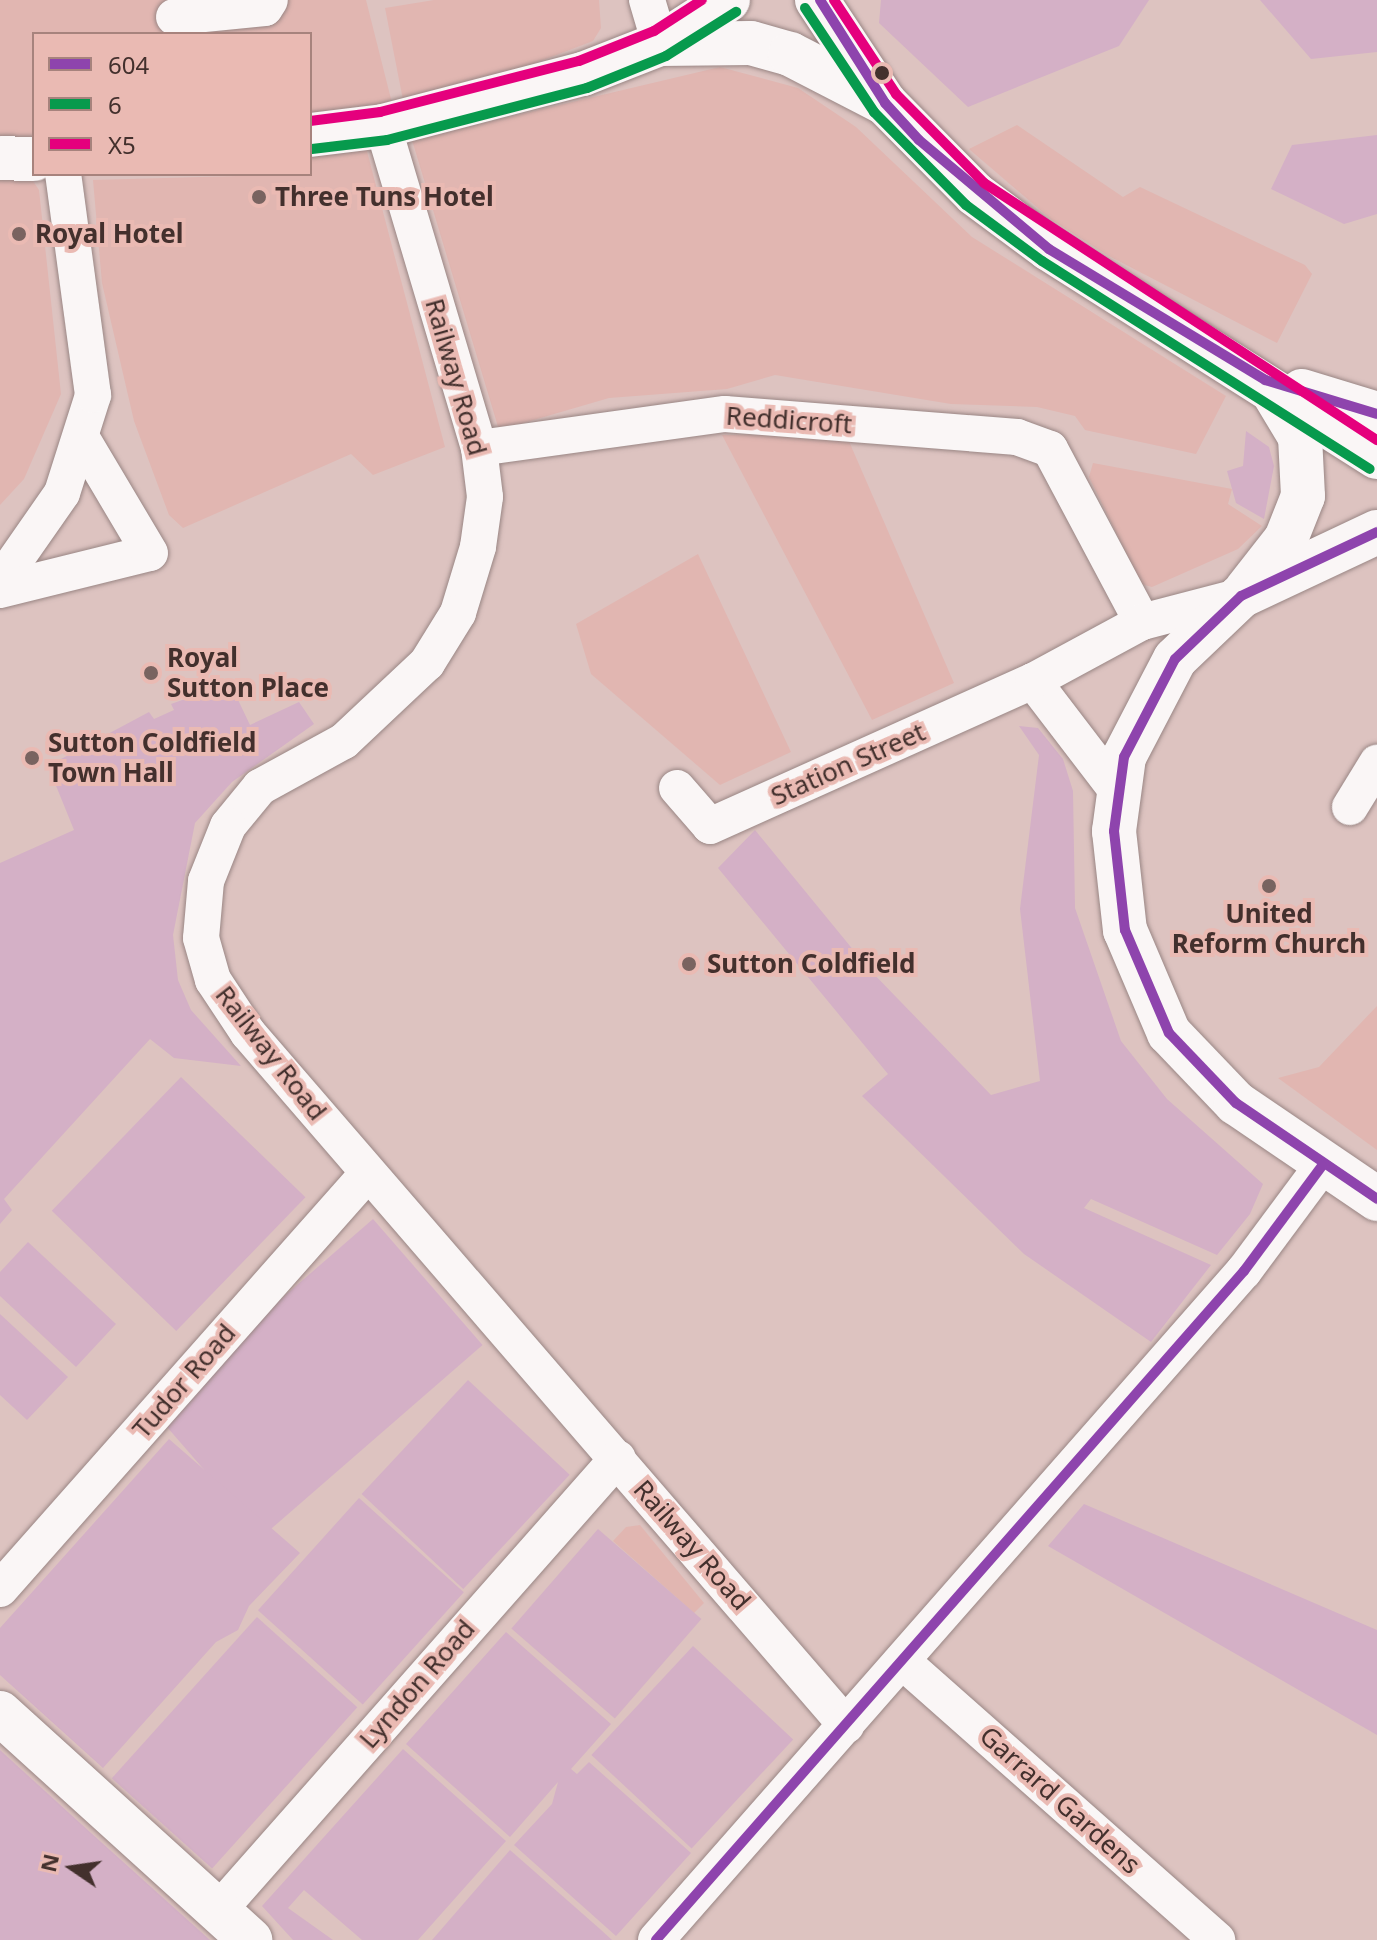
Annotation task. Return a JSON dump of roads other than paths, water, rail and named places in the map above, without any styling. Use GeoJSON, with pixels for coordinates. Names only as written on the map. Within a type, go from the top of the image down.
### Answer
{"type":"FeatureCollection","features":[{"type":"Feature","properties":{"kind":"main road"},"geometry":{"type":"LineString","coordinates":[[312,135],[383,126],[557,82],[660,44],[728,0]]}},
{"type":"Feature","properties":{"kind":"main road"},"geometry":{"type":"LineString","coordinates":[[819,0],[885,103],[975,194],[1049,249],[1265,380],[1377,457]]}},
{"type":"Feature","properties":{"kind":"main road"},"geometry":{"type":"LineString","coordinates":[[660,44],[771,49],[885,103]]}},
{"type":"Feature","properties":{"kind":"main road"},"geometry":{"type":"LineString","coordinates":[[0,158],[32,159]]}},
{"type":"Feature","properties":{"kind":"main road"},"geometry":{"type":"LineString","coordinates":[[1265,380],[1377,414]]}},
{"type":"Feature","properties":{"kind":"main road"},"geometry":{"type":"LineString","coordinates":[[1265,380],[1300,437],[1303,496],[1286,539],[1241,596],[1175,659],[1137,723],[1117,791],[1118,889],[1153,1006],[1169,1033],[1236,1103],[1322,1166],[1377,1199]]}},
{"type":"Feature","properties":{"kind":"main road"},"geometry":{"type":"LineString","coordinates":[[1241,596],[1377,532]]}},
{"type":"Feature","properties":{"kind":"main road"},"geometry":{"type":"LineString","coordinates":[[0,1713],[250,1940]]}},
{"type":"Feature","properties":{"kind":"street"},"geometry":{"type":"LineString","coordinates":[[174,17],[265,8],[270,0]]}},
{"type":"Feature","properties":{"kind":"street"},"geometry":{"type":"LineString","coordinates":[[647,0],[660,44]]}},
{"type":"Feature","properties":{"kind":"street"},"geometry":{"type":"LineString","coordinates":[[744,0],[771,49],[819,0]]}},
{"type":"Feature","properties":{"kind":"street","name":"Railway Road"},"geometry":{"type":"LineString","coordinates":[[383,126],[479,448],[485,497],[478,547],[458,613],[427,663],[344,741],[260,787],[228,826],[206,881],[201,938],[213,980],[248,1033],[846,1725]]}},
{"type":"Feature","properties":{"kind":"street"},"geometry":{"type":"LineString","coordinates":[[0,582],[40,531],[83,440],[93,395],[63,176]]}},
{"type":"Feature","properties":{"kind":"street","name":"Reddicroft"},"geometry":{"type":"LineString","coordinates":[[479,448],[725,414],[1017,437],[1050,449],[1142,622]]}},
{"type":"Feature","properties":{"kind":"street"},"geometry":{"type":"LineString","coordinates":[[0,590],[164,546],[83,440]]}},
{"type":"Feature","properties":{"kind":"street","name":"Station Street"},"geometry":{"type":"LineString","coordinates":[[677,788],[710,826],[1033,681],[1142,622],[1241,596]]}},
{"type":"Feature","properties":{"kind":"street"},"geometry":{"type":"LineString","coordinates":[[1033,681],[1117,791]]}},
{"type":"Feature","properties":{"kind":"street"},"geometry":{"type":"LineString","coordinates":[[1350,807],[1377,763]]}},
{"type":"Feature","properties":{"kind":"street"},"geometry":{"type":"LineString","coordinates":[[656,1940],[1244,1271],[1322,1166]]}},
{"type":"Feature","properties":{"kind":"street","name":"Tudor Road"},"geometry":{"type":"LineString","coordinates":[[0,1589],[368,1173]]}},
{"type":"Feature","properties":{"kind":"street","name":"Lyndon Road"},"geometry":{"type":"LineString","coordinates":[[218,1911],[618,1458]]}},
{"type":"Feature","properties":{"kind":"street","name":"Garrard Gardens"},"geometry":{"type":"LineString","coordinates":[[902,1661],[1217,1940]]}},
{"type":"Feature","properties":{"kind":"place","name":"Three Tuns Hotel"},"geometry":{"type":"Point","coordinates":[259,197]}},
{"type":"Feature","properties":{"kind":"place","name":"Royal Hotel"},"geometry":{"type":"Point","coordinates":[19,234]}},
{"type":"Feature","properties":{"kind":"place","name":"Royal Sutton Place"},"geometry":{"type":"Point","coordinates":[151,673]}},
{"type":"Feature","properties":{"kind":"place","name":"Sutton Coldfield Town Hall"},"geometry":{"type":"Point","coordinates":[32,758]}},
{"type":"Feature","properties":{"kind":"place","name":"United Reform Church"},"geometry":{"type":"Point","coordinates":[1269,886]}},
{"type":"Feature","properties":{"kind":"place","name":"Sutton Coldfield"},"geometry":{"type":"Point","coordinates":[689,964]}}]}
